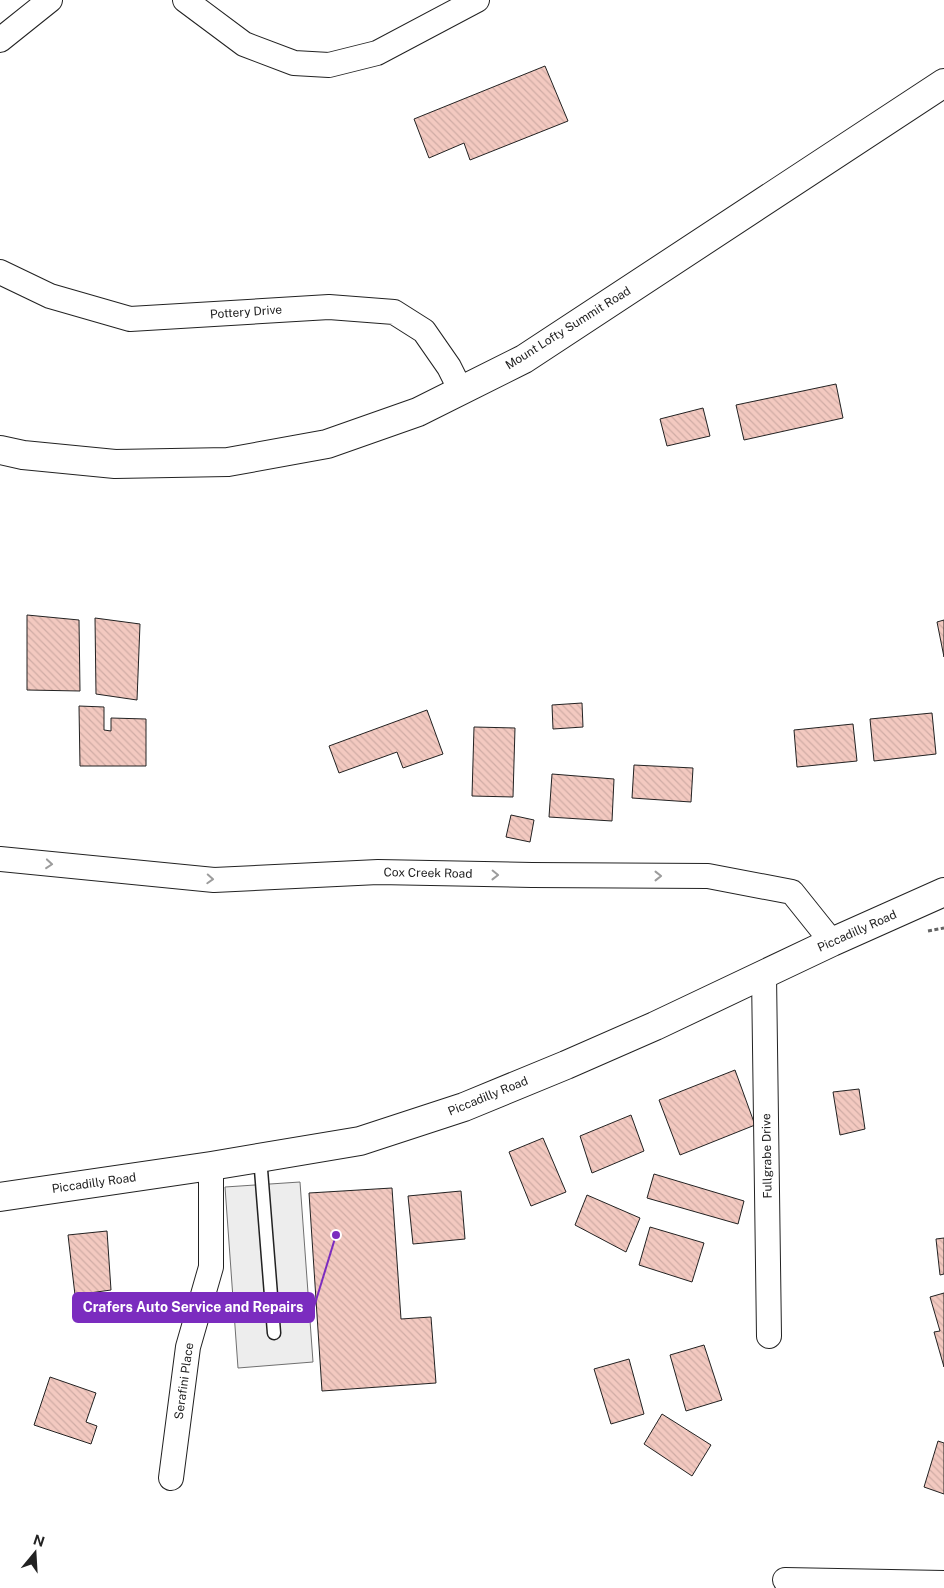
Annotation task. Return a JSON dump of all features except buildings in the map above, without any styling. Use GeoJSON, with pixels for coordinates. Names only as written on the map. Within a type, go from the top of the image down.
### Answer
{"type":"FeatureCollection","features":[{"type":"Feature","properties":{"kind":"main road","name":"Mount Lofty Summit Road"},"geometry":{"type":"LineString","coordinates":[[0,450],[23,455],[115,464],[228,462],[327,444],[418,412],[524,359],[944,83]]}},
{"type":"Feature","properties":{"kind":"main road","name":"Piccadilly Road"},"geometry":{"type":"LineString","coordinates":[[0,1197],[211,1166],[360,1141],[464,1107],[655,1026],[832,942],[944,892]]}},
{"type":"Feature","properties":{"kind":"street"},"geometry":{"type":"LineString","coordinates":[[0,40],[50,0]]}},
{"type":"Feature","properties":{"kind":"street"},"geometry":{"type":"LineString","coordinates":[[185,0],[244,44],[294,63],[329,65],[377,52],[477,0]]}},
{"type":"Feature","properties":{"kind":"street","name":"Pottery Drive"},"geometry":{"type":"LineString","coordinates":[[0,272],[50,296],[130,319],[328,307],[394,312],[424,331],[449,367],[461,391]]}},
{"type":"Feature","properties":{"kind":"street","name":"Cox Creek Road"},"geometry":{"type":"LineString","coordinates":[[0,860],[214,880],[378,872],[532,876],[708,876],[792,892],[832,942]]}},
{"type":"Feature","properties":{"kind":"street","name":"Fullgrabe Drive"},"geometry":{"type":"LineString","coordinates":[[764,975],[769,1336]]}},
{"type":"Feature","properties":{"kind":"street","name":"Serafini Place"},"geometry":{"type":"LineString","coordinates":[[171,1478],[188,1347],[211,1267],[211,1166]]}},
{"type":"Feature","properties":{"kind":"street"},"geometry":{"type":"LineString","coordinates":[[784,1580],[944,1583]]}},
{"type":"Feature","properties":{"kind":"lane"},"geometry":{"type":"LineString","coordinates":[[260,1157],[274,1333]]}},
{"type":"Feature","properties":{"kind":"shaded area"},"geometry":{"type":"Polygon","coordinates":[[[300,1182],[313,1362],[238,1368],[225,1187],[300,1182]]]}},
{"type":"Feature","properties":{"kind":"place","name":"Crafers Auto Service and Repairs"},"geometry":{"type":"Point","coordinates":[336,1235]}}]}
